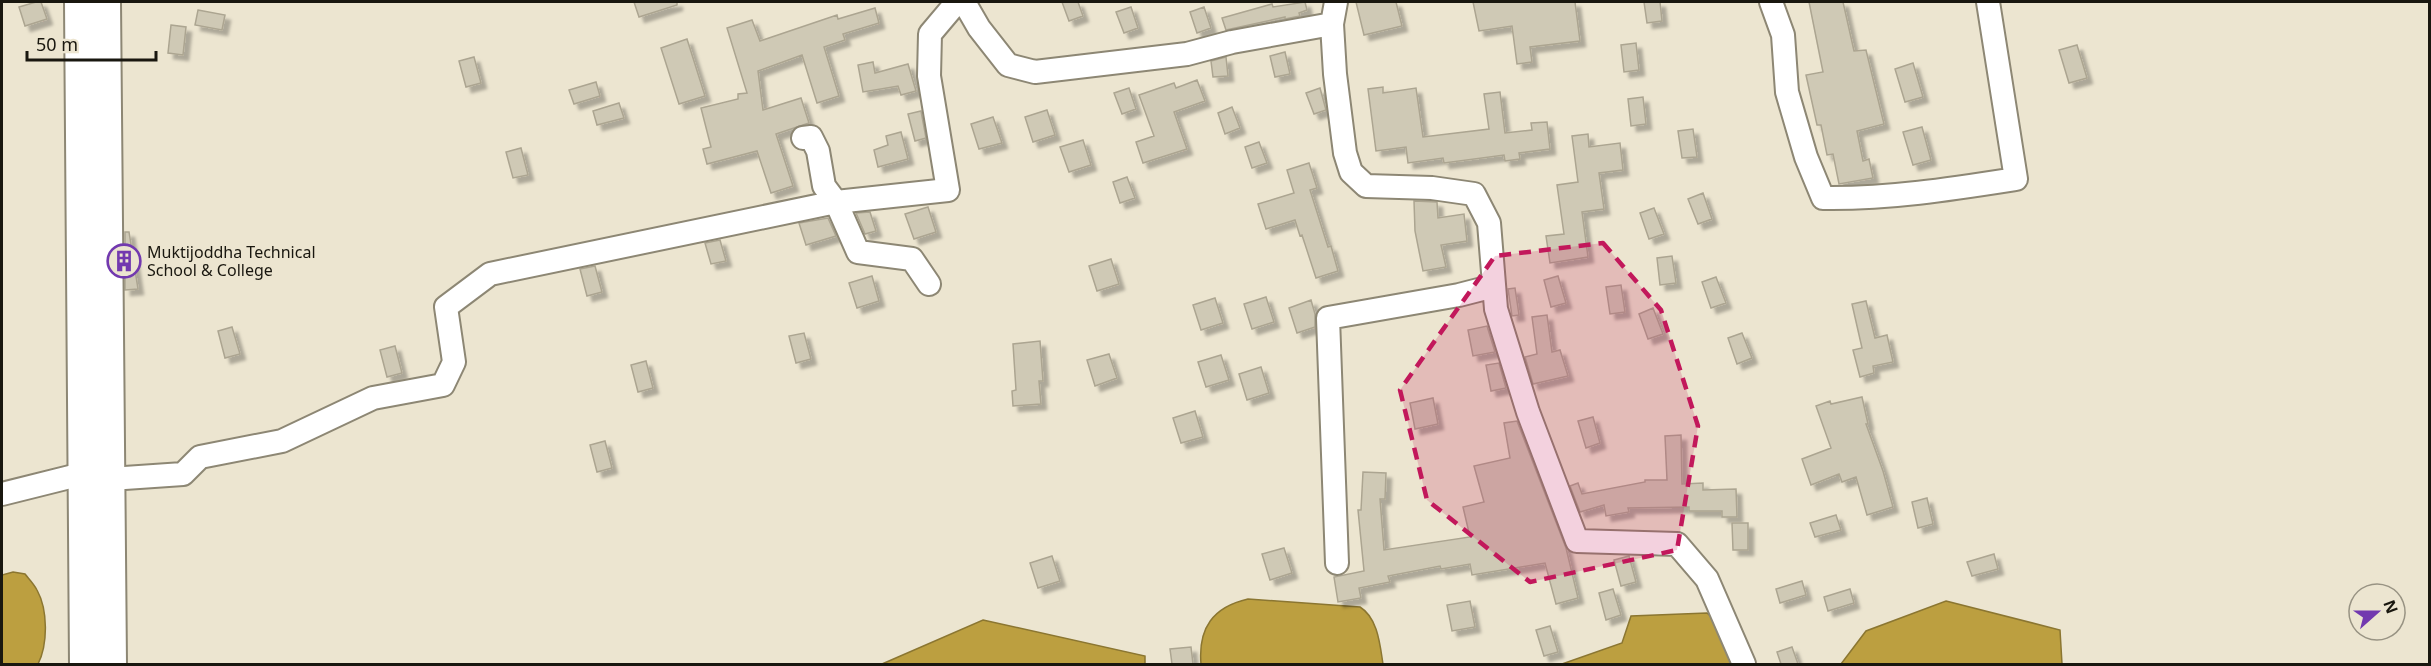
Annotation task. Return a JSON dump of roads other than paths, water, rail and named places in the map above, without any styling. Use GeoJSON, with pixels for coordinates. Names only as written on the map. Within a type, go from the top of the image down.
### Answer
{"type":"FeatureCollection","features":[{"type":"Feature","properties":{"kind":"main road"},"geometry":{"type":"LineString","coordinates":[[79,2],[84,664]]}},
{"type":"Feature","properties":{"kind":"main road"},"geometry":{"type":"LineString","coordinates":[[106,2],[112,664]]}},
{"type":"Feature","properties":{"kind":"street"},"geometry":{"type":"LineString","coordinates":[[110,479],[183,474],[200,457],[282,441],[373,398],[443,385],[453,362],[446,307],[490,274],[836,202],[948,190],[929,76],[930,34],[957,2]]}},
{"type":"Feature","properties":{"kind":"street"},"geometry":{"type":"LineString","coordinates":[[964,2],[979,28],[1008,66],[1035,72],[1187,54],[1233,42],[1332,24]]}},
{"type":"Feature","properties":{"kind":"street"},"geometry":{"type":"LineString","coordinates":[[1336,2],[1332,24],[1335,74],[1345,153],[1351,172],[1366,186],[1432,188],[1474,194],[1489,223],[1496,309],[1528,412],[1577,541],[1677,544],[1707,579],[1744,664]]}},
{"type":"Feature","properties":{"kind":"street"},"geometry":{"type":"LineString","coordinates":[[1771,2],[1783,35],[1787,92],[1806,157],[1823,198],[1853,199],[1920,194],[2016,179],[1988,2]]}},
{"type":"Feature","properties":{"kind":"street"},"geometry":{"type":"LineString","coordinates":[[803,138],[811,137],[818,152],[824,186],[836,202],[858,252],[912,259],[929,284]]}},
{"type":"Feature","properties":{"kind":"street"},"geometry":{"type":"LineString","coordinates":[[1337,563],[1328,318],[1459,295],[1494,286]]}},
{"type":"Feature","properties":{"kind":"street"},"geometry":{"type":"LineString","coordinates":[[2,494],[82,474]]}},
{"type":"Feature","properties":{"kind":"place","name":"Muktijoddha Technical School & College"},"geometry":{"type":"Point","coordinates":[124,261]}}]}
